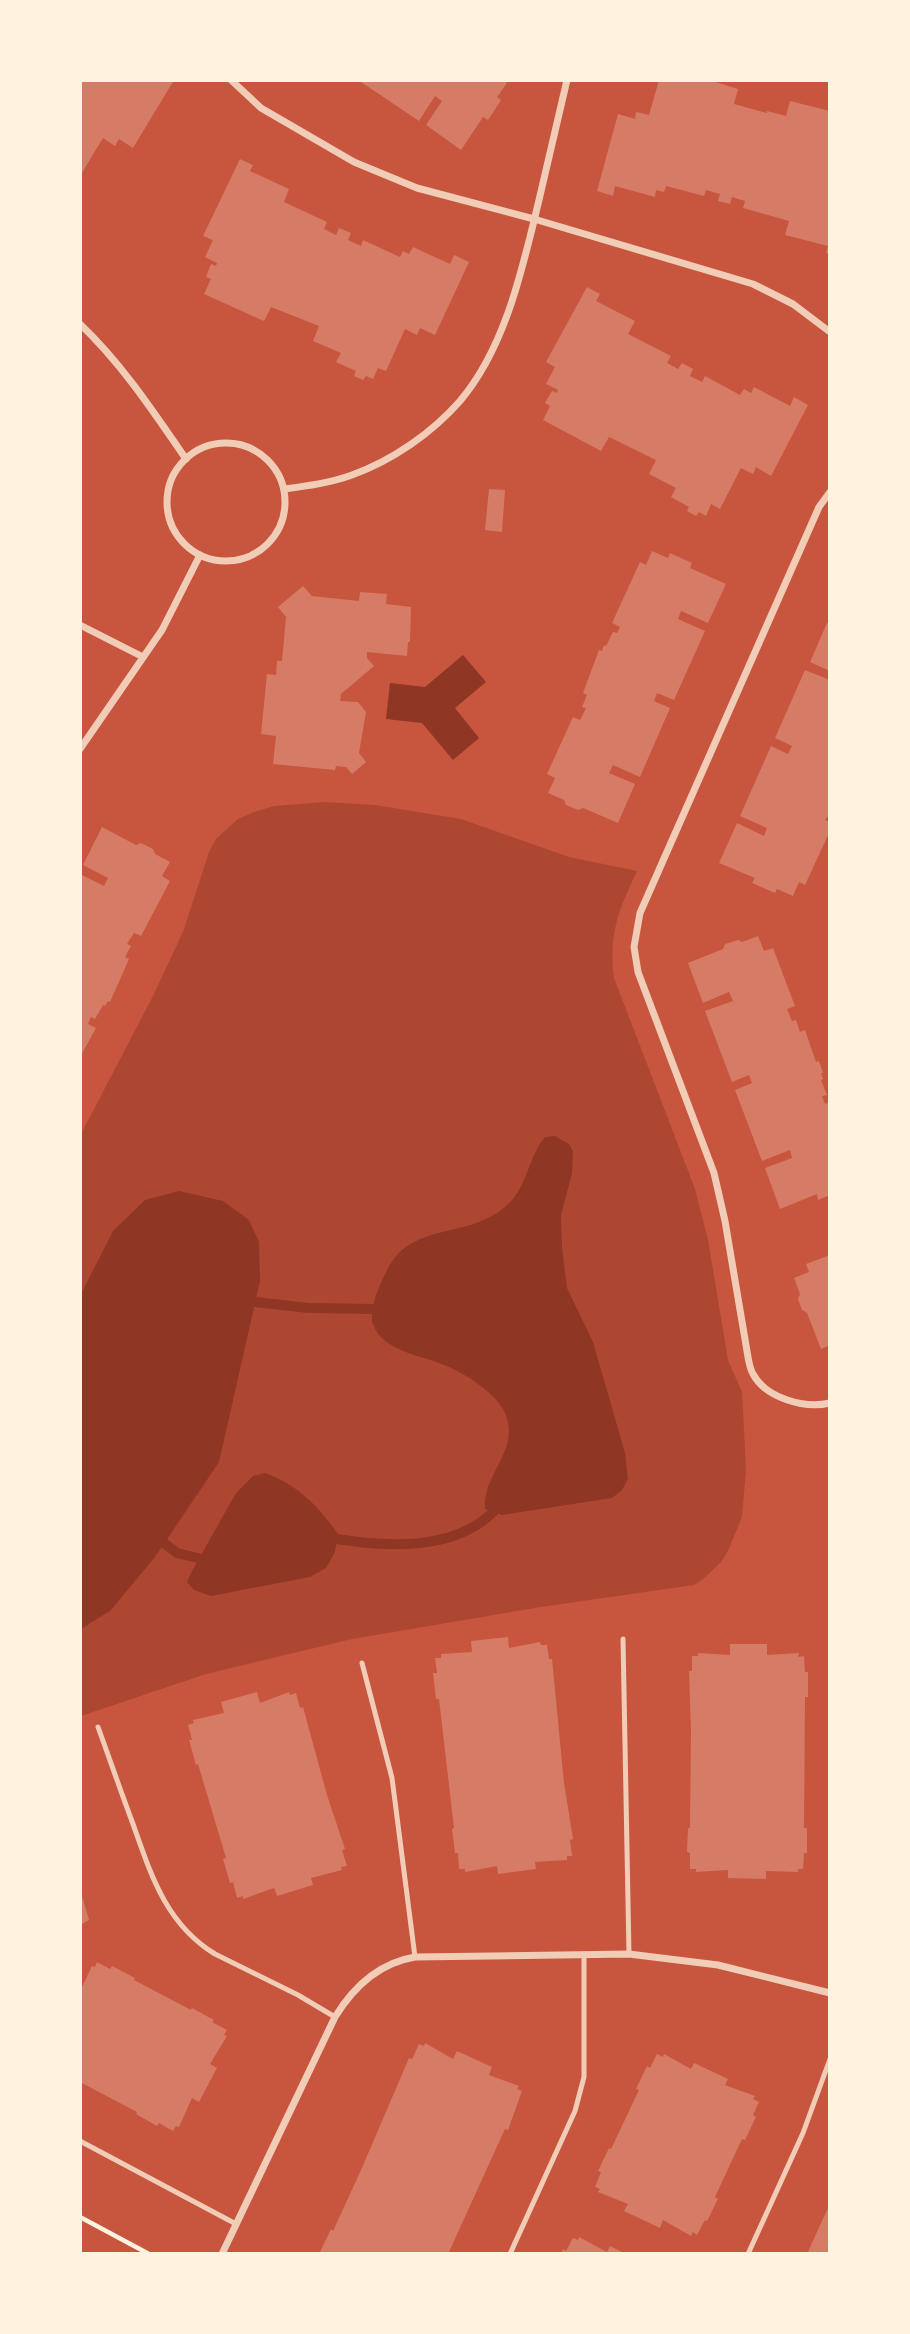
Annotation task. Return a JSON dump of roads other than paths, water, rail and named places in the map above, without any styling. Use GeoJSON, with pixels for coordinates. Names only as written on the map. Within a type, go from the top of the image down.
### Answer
{"type":"FeatureCollection","features":[{"type":"Feature","properties":{"kind":"street"},"geometry":{"type":"LineString","coordinates":[[231,80],[261,108],[354,162],[417,188],[534,219],[765,288],[793,304],[830,331]]}},
{"type":"Feature","properties":{"kind":"street"},"geometry":{"type":"LineString","coordinates":[[284,489],[339,479],[374,466],[428,432],[460,400],[490,353],[520,278],[567,80]]}},
{"type":"Feature","properties":{"kind":"street"},"geometry":{"type":"LineString","coordinates":[[80,324],[104,347],[139,391],[186,459]]}},
{"type":"Feature","properties":{"kind":"street"},"geometry":{"type":"LineString","coordinates":[[223,443],[244,445],[262,455],[276,470],[284,489],[285,510],[279,529],[267,546],[250,557],[230,562],[209,560],[180,540],[171,525],[167,507],[168,490],[175,473],[186,459],[203,447],[223,443]]}},
{"type":"Feature","properties":{"kind":"street"},"geometry":{"type":"LineString","coordinates":[[830,492],[819,507],[646,900],[640,914],[634,947],[638,972],[714,1173],[752,1373],[767,1390],[788,1400],[803,1405],[830,1403]]}},
{"type":"Feature","properties":{"kind":"street"},"geometry":{"type":"LineString","coordinates":[[80,749],[174,609],[200,555]]}},
{"type":"Feature","properties":{"kind":"street"},"geometry":{"type":"LineString","coordinates":[[80,625],[143,657]]}},
{"type":"Feature","properties":{"kind":"street"},"geometry":{"type":"LineString","coordinates":[[222,2253],[335,2017],[356,1987],[388,1965],[415,1957],[629,1954],[718,1965],[830,1993]]}},
{"type":"Feature","properties":{"kind":"lane"},"geometry":{"type":"LineString","coordinates":[[623,1639],[629,1954]]}},
{"type":"Feature","properties":{"kind":"lane"},"geometry":{"type":"LineString","coordinates":[[362,1663],[392,1778],[415,1957]]}},
{"type":"Feature","properties":{"kind":"lane"},"geometry":{"type":"LineString","coordinates":[[98,1727],[158,1893],[179,1925],[201,1946],[335,2017]]}},
{"type":"Feature","properties":{"kind":"lane"},"geometry":{"type":"LineString","coordinates":[[510,2253],[575,2111],[584,2077],[583,1954]]}},
{"type":"Feature","properties":{"kind":"lane"},"geometry":{"type":"LineString","coordinates":[[748,2253],[803,2133],[830,2059]]}},
{"type":"Feature","properties":{"kind":"lane"},"geometry":{"type":"LineString","coordinates":[[80,2141],[236,2224]]}},
{"type":"Feature","properties":{"kind":"waterway"},"geometry":{"type":"LineString","coordinates":[[255,1302],[308,1308],[374,1309]]}},
{"type":"Feature","properties":{"kind":"waterway"},"geometry":{"type":"LineString","coordinates":[[337,1539],[377,1544],[440,1540],[477,1525],[493,1512]]}},
{"type":"Feature","properties":{"kind":"waterway"},"geometry":{"type":"LineString","coordinates":[[164,1543],[177,1553],[198,1558]]}}]}
